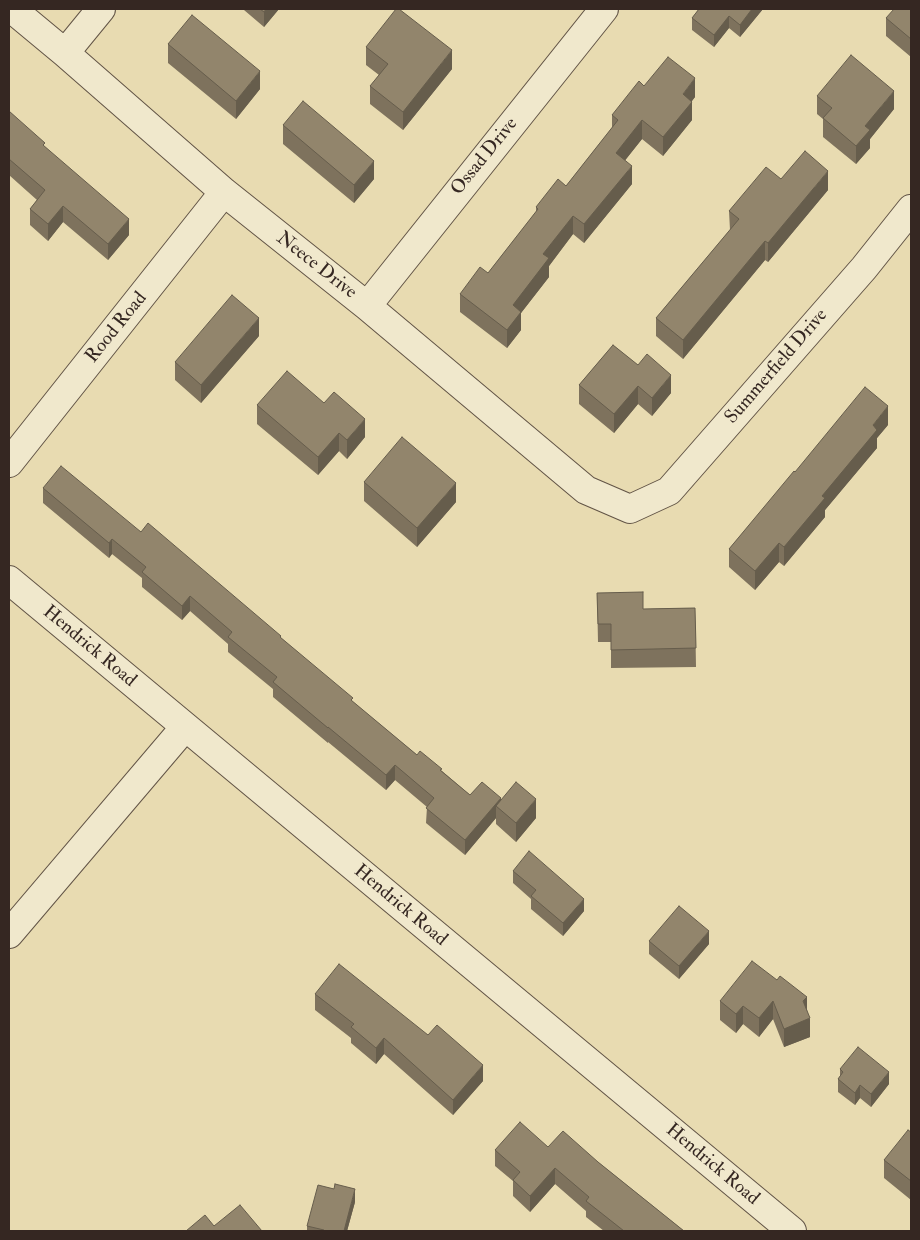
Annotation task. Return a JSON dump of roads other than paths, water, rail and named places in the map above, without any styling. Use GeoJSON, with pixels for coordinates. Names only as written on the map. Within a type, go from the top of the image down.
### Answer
{"type":"FeatureCollection","features":[{"type":"Feature","properties":{"kind":"street","name":"Neece Drive"},"geometry":{"type":"LineString","coordinates":[[12,9],[224,192],[367,306],[586,490],[630,510]]}},
{"type":"Feature","properties":{"kind":"street"},"geometry":{"type":"LineString","coordinates":[[65,53],[100,9]]}},
{"type":"Feature","properties":{"kind":"street","name":"Ossad Drive"},"geometry":{"type":"LineString","coordinates":[[367,306],[604,9]]}},
{"type":"Feature","properties":{"kind":"street","name":"Rood Road"},"geometry":{"type":"LineString","coordinates":[[9,463],[224,192]]}},
{"type":"Feature","properties":{"kind":"street","name":"Summerfield Drive"},"geometry":{"type":"LineString","coordinates":[[630,510],[669,491],[864,268],[911,209]]}},
{"type":"Feature","properties":{"kind":"street","name":"Hendrick Road"},"geometry":{"type":"LineString","coordinates":[[9,580],[792,1231]]}},
{"type":"Feature","properties":{"kind":"street"},"geometry":{"type":"LineString","coordinates":[[9,934],[185,727]]}}]}
